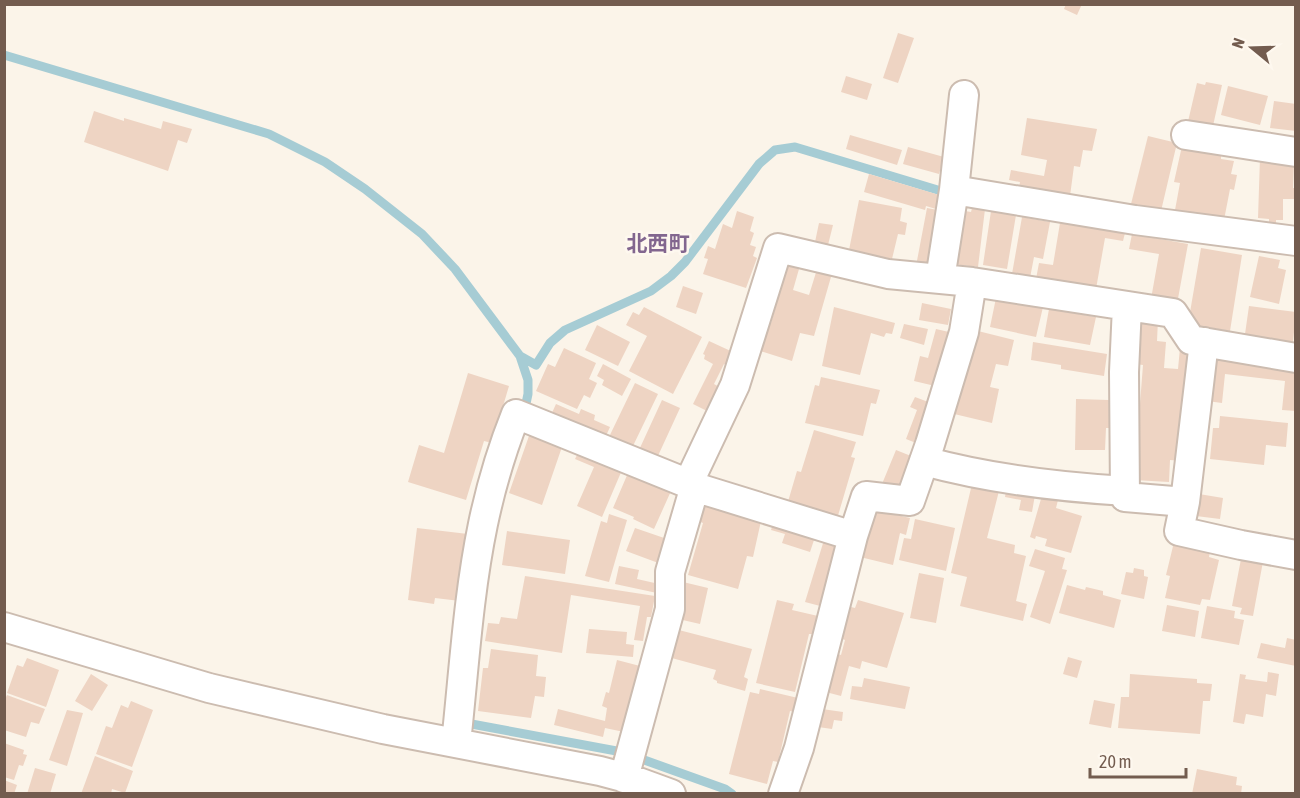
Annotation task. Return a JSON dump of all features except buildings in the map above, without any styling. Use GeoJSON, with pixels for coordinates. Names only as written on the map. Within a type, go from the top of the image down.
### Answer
{"type":"FeatureCollection","features":[{"type":"Feature","properties":{"kind":"street"},"geometry":{"type":"LineString","coordinates":[[940,279],[953,197],[963,95]]}},
{"type":"Feature","properties":{"kind":"street"},"geometry":{"type":"LineString","coordinates":[[1186,135],[1296,152]]}},
{"type":"Feature","properties":{"kind":"street"},"geometry":{"type":"LineString","coordinates":[[953,197],[1296,241]]}},
{"type":"Feature","properties":{"kind":"street"},"geometry":{"type":"LineString","coordinates":[[628,763],[670,609],[670,572],[692,485],[735,385],[778,248],[888,274],[972,282],[1173,313],[1191,340],[1296,358]]}},
{"type":"Feature","properties":{"kind":"street"},"geometry":{"type":"LineString","coordinates":[[783,794],[799,748],[853,536],[866,495],[910,501],[964,332],[972,282]]}},
{"type":"Feature","properties":{"kind":"street"},"geometry":{"type":"LineString","coordinates":[[1127,306],[1124,372],[1125,496],[1185,502]]}},
{"type":"Feature","properties":{"kind":"street"},"geometry":{"type":"LineString","coordinates":[[1204,342],[1185,502],[1179,531],[1296,555]]}},
{"type":"Feature","properties":{"kind":"street"},"geometry":{"type":"LineString","coordinates":[[456,743],[470,607],[483,524],[502,450],[516,414],[692,485],[853,536]]}},
{"type":"Feature","properties":{"kind":"street"},"geometry":{"type":"LineString","coordinates":[[924,461],[968,473],[1014,481],[1069,488],[1125,491]]}},
{"type":"Feature","properties":{"kind":"street"},"geometry":{"type":"LineString","coordinates":[[7,635],[209,688],[362,724],[456,743],[628,763],[671,794]]}},
{"type":"Feature","properties":{"kind":"waterway"},"geometry":{"type":"LineString","coordinates":[[4,55],[269,134],[325,162],[365,189],[422,234],[455,269],[520,356],[528,380],[524,413]]}},
{"type":"Feature","properties":{"kind":"waterway"},"geometry":{"type":"LineString","coordinates":[[520,356],[536,365],[550,343],[565,330],[651,291],[671,276],[685,262],[759,164],[775,150],[795,147],[951,194]]}},
{"type":"Feature","properties":{"kind":"waterway"},"geometry":{"type":"LineString","coordinates":[[467,717],[466,723],[622,752],[725,789],[732,794]]}},
{"type":"Feature","properties":{"kind":"district","name":"北西町"},"geometry":{"type":"Point","coordinates":[658,244]}}]}
